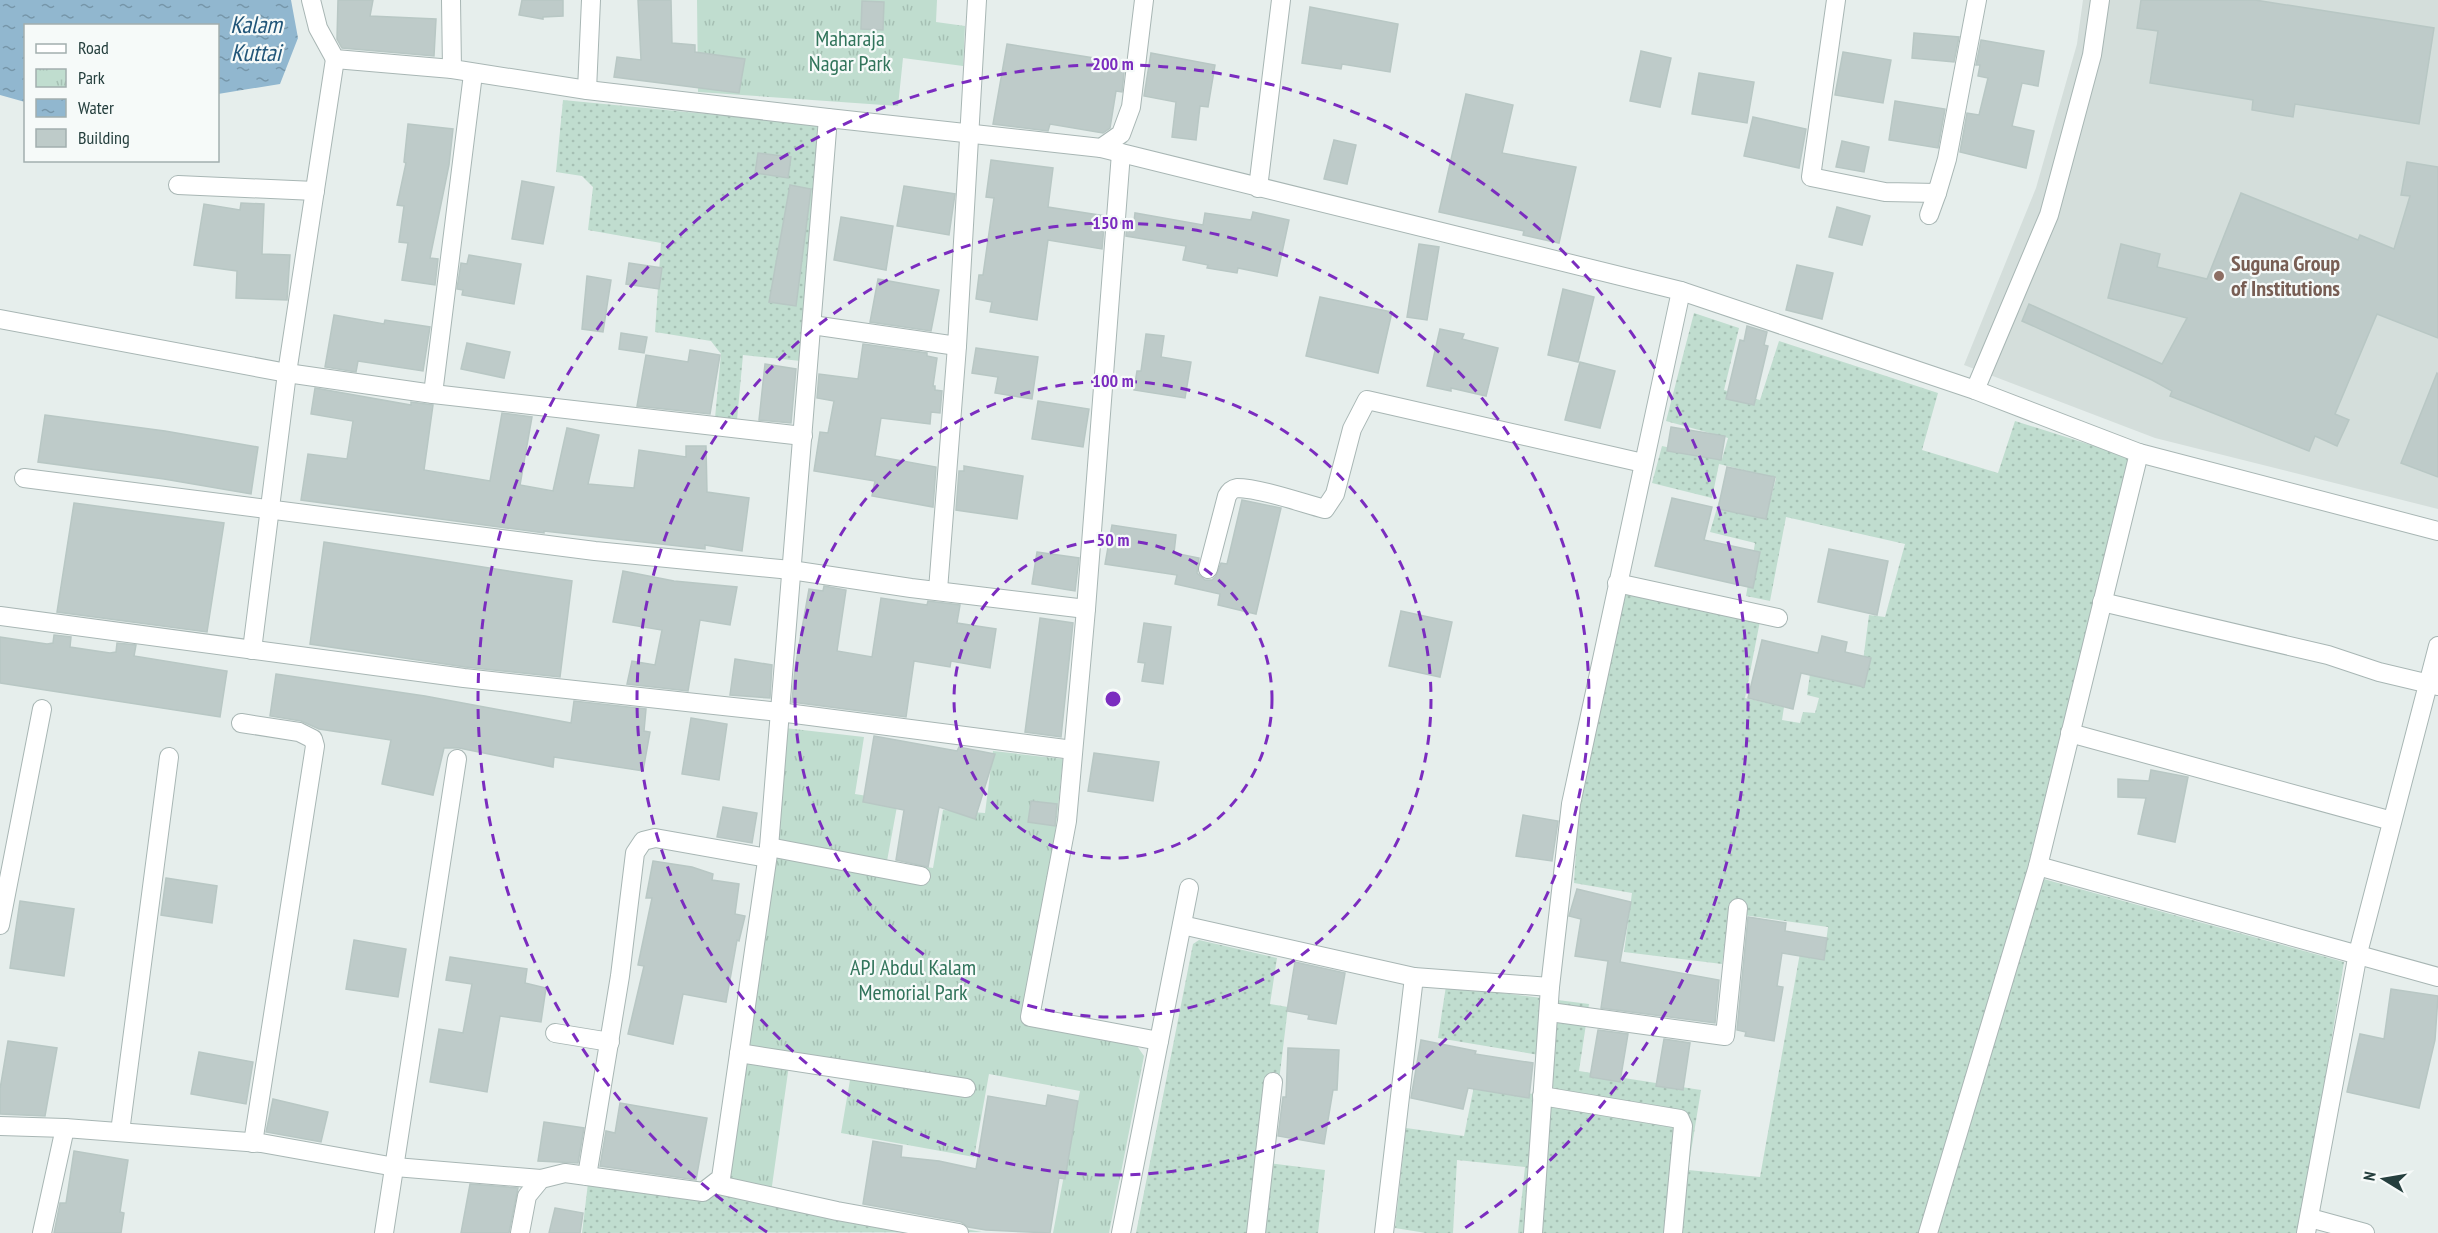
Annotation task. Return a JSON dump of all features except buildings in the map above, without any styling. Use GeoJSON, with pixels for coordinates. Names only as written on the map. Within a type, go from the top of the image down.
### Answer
{"type":"FeatureCollection","features":[{"type":"Feature","properties":{"kind":"street"},"geometry":{"type":"LineString","coordinates":[[252,650],[288,373],[335,58],[318,28],[311,0]]}},
{"type":"Feature","properties":{"kind":"street"},"geometry":{"type":"LineString","coordinates":[[451,0],[452,69]]}},
{"type":"Feature","properties":{"kind":"street"},"geometry":{"type":"LineString","coordinates":[[587,90],[591,0]]}},
{"type":"Feature","properties":{"kind":"street"},"geometry":{"type":"LineString","coordinates":[[938,590],[957,346],[976,0]]}},
{"type":"Feature","properties":{"kind":"street"},"geometry":{"type":"LineString","coordinates":[[1101,148],[1121,134],[1131,107],[1144,0]]}},
{"type":"Feature","properties":{"kind":"street"},"geometry":{"type":"LineString","coordinates":[[1258,188],[1281,0]]}},
{"type":"Feature","properties":{"kind":"street"},"geometry":{"type":"LineString","coordinates":[[1836,0],[1811,177],[1885,192],[1937,193]]}},
{"type":"Feature","properties":{"kind":"street"},"geometry":{"type":"LineString","coordinates":[[1929,215],[1947,159],[1977,0]]}},
{"type":"Feature","properties":{"kind":"street"},"geometry":{"type":"LineString","coordinates":[[1975,390],[2049,215],[2092,54],[2100,0]]}},
{"type":"Feature","properties":{"kind":"street"},"geometry":{"type":"LineString","coordinates":[[335,58],[452,69],[587,90],[828,118],[969,131],[1101,148],[1681,291],[1975,390],[2139,453],[2438,531]]}},
{"type":"Feature","properties":{"kind":"street"},"geometry":{"type":"LineString","coordinates":[[433,394],[473,74]]}},
{"type":"Feature","properties":{"kind":"street"},"geometry":{"type":"LineString","coordinates":[[0,1126],[65,1128],[253,1143],[395,1167],[541,1179],[565,1173],[704,1192],[721,1178],[768,852],[813,325],[828,118]]}},
{"type":"Feature","properties":{"kind":"street"},"geometry":{"type":"LineString","coordinates":[[1121,153],[1086,609],[1067,821],[1030,1017],[1159,1041]]}},
{"type":"Feature","properties":{"kind":"street"},"geometry":{"type":"LineString","coordinates":[[178,185],[315,191]]}},
{"type":"Feature","properties":{"kind":"street"},"geometry":{"type":"LineString","coordinates":[[1533,1233],[1550,987],[1571,804],[1681,291]]}},
{"type":"Feature","properties":{"kind":"street"},"geometry":{"type":"LineString","coordinates":[[0,319],[288,373],[433,394],[803,436]]}},
{"type":"Feature","properties":{"kind":"street"},"geometry":{"type":"LineString","coordinates":[[813,325],[957,346]]}},
{"type":"Feature","properties":{"kind":"street"},"geometry":{"type":"LineString","coordinates":[[1208,569],[1227,496],[1231,490],[1237,488],[1268,494],[1325,509],[1335,494],[1352,429],[1367,400],[1643,463]]}},
{"type":"Feature","properties":{"kind":"street"},"geometry":{"type":"LineString","coordinates":[[1928,1233],[2038,866],[2139,453]]}},
{"type":"Feature","properties":{"kind":"street"},"geometry":{"type":"LineString","coordinates":[[24,478],[270,511],[595,551],[791,570],[1086,609]]}},
{"type":"Feature","properties":{"kind":"street"},"geometry":{"type":"LineString","coordinates":[[1617,583],[1778,618]]}},
{"type":"Feature","properties":{"kind":"street"},"geometry":{"type":"LineString","coordinates":[[2102,602],[2328,655],[2379,672],[2433,685]]}},
{"type":"Feature","properties":{"kind":"street"},"geometry":{"type":"LineString","coordinates":[[0,616],[464,678],[779,712],[1073,750]]}},
{"type":"Feature","properties":{"kind":"street"},"geometry":{"type":"LineString","coordinates":[[2365,1233],[2308,1226],[2358,953],[2392,821],[2433,685],[2438,646]]}},
{"type":"Feature","properties":{"kind":"street"},"geometry":{"type":"LineString","coordinates":[[0,926],[42,709]]}},
{"type":"Feature","properties":{"kind":"street"},"geometry":{"type":"LineString","coordinates":[[241,723],[299,732],[313,739],[315,746],[253,1143]]}},
{"type":"Feature","properties":{"kind":"street"},"geometry":{"type":"LineString","coordinates":[[2070,733],[2392,821]]}},
{"type":"Feature","properties":{"kind":"street"},"geometry":{"type":"LineString","coordinates":[[120,1132],[169,757]]}},
{"type":"Feature","properties":{"kind":"street"},"geometry":{"type":"LineString","coordinates":[[384,1233],[457,759]]}},
{"type":"Feature","properties":{"kind":"street"},"geometry":{"type":"LineString","coordinates":[[587,1176],[609,1042],[635,853],[643,842],[655,838],[768,852],[921,876]]}},
{"type":"Feature","properties":{"kind":"street"},"geometry":{"type":"LineString","coordinates":[[2038,866],[2438,977]]}},
{"type":"Feature","properties":{"kind":"street"},"geometry":{"type":"LineString","coordinates":[[1121,1233],[1190,888]]}},
{"type":"Feature","properties":{"kind":"street"},"geometry":{"type":"LineString","coordinates":[[1550,1012],[1725,1036],[1737,908]]}},
{"type":"Feature","properties":{"kind":"street"},"geometry":{"type":"LineString","coordinates":[[1182,925],[1414,977],[1550,987]]}},
{"type":"Feature","properties":{"kind":"street"},"geometry":{"type":"LineString","coordinates":[[1384,1233],[1414,977]]}},
{"type":"Feature","properties":{"kind":"street"},"geometry":{"type":"LineString","coordinates":[[555,1033],[609,1042]]}},
{"type":"Feature","properties":{"kind":"street"},"geometry":{"type":"LineString","coordinates":[[739,1053],[966,1088]]}},
{"type":"Feature","properties":{"kind":"street"},"geometry":{"type":"LineString","coordinates":[[1256,1233],[1273,1082]]}},
{"type":"Feature","properties":{"kind":"street"},"geometry":{"type":"LineString","coordinates":[[1542,1096],[1680,1119],[1683,1126],[1673,1233]]}},
{"type":"Feature","properties":{"kind":"street"},"geometry":{"type":"LineString","coordinates":[[42,1233],[65,1128]]}},
{"type":"Feature","properties":{"kind":"street"},"geometry":{"type":"LineString","coordinates":[[520,1233],[527,1196],[541,1179]]}},
{"type":"Feature","properties":{"kind":"street"},"geometry":{"type":"LineString","coordinates":[[714,1184],[837,1211],[959,1233]]}},
{"type":"Feature","properties":{"kind":"shaded area","name":"Suguna Group of Institutions"},"geometry":{"type":"Polygon","coordinates":[[[2083,0],[2438,0],[2438,509],[2155,438],[1964,365],[2036,188],[2077,44],[2083,0]]]}},
{"type":"Feature","properties":{"kind":"green space","name":"Maharaja Nagar Park"},"geometry":{"type":"Polygon","coordinates":[[[697,0],[937,0],[936,22],[965,26],[963,66],[903,58],[898,106],[698,92],[697,0]]]}},
{"type":"Feature","properties":{"kind":"green space"},"geometry":{"type":"Polygon","coordinates":[[[563,100],[822,125],[801,361],[743,355],[737,420],[715,418],[721,354],[711,341],[655,332],[661,243],[588,230],[593,187],[582,176],[556,172],[563,100]]]}},
{"type":"Feature","properties":{"kind":"green space"},"geometry":{"type":"Polygon","coordinates":[[[1694,313],[1739,328],[1724,390],[1760,400],[1779,341],[1938,393],[1922,450],[1998,473],[2015,421],[2129,457],[2026,874],[2344,962],[2304,1211],[2297,1233],[1518,1233],[1525,1167],[1457,1160],[1453,1233],[1426,1233],[1395,1228],[1406,1128],[1464,1136],[1474,1086],[1534,1094],[1539,1055],[1438,1038],[1446,986],[1589,1004],[1579,1071],[1701,1090],[1688,1170],[1760,1177],[1800,953],[1824,957],[1828,927],[1729,913],[1722,964],[1624,952],[1632,893],[1574,883],[1579,800],[1621,591],[1760,621],[1745,698],[1784,707],[1782,720],[1800,723],[1803,712],[1815,713],[1819,698],[1807,695],[1810,674],[1860,684],[1869,615],[1885,617],[1905,544],[1786,517],[1770,601],[1746,596],[1755,543],[1710,532],[1719,501],[1768,510],[1776,478],[1719,464],[1712,498],[1652,483],[1662,446],[1722,459],[1728,438],[1666,421],[1694,313]]]}},
{"type":"Feature","properties":{"kind":"green space","name":"APJ Abdul Kalam Memorial Park"},"geometry":{"type":"Polygon","coordinates":[[[785,728],[864,737],[855,794],[898,801],[887,861],[933,868],[943,810],[985,813],[993,751],[1063,759],[1055,836],[1023,1024],[1137,1046],[1144,1056],[1109,1233],[1053,1233],[1080,1091],[989,1074],[974,1157],[841,1133],[851,1074],[789,1065],[771,1193],[727,1185],[785,728]]]}},
{"type":"Feature","properties":{"kind":"green space"},"geometry":{"type":"Polygon","coordinates":[[[1199,940],[1277,958],[1270,1004],[1288,1007],[1269,1163],[1325,1170],[1318,1233],[1136,1233],[1193,944],[1199,940]]]}},
{"type":"Feature","properties":{"kind":"green space"},"geometry":{"type":"Polygon","coordinates":[[[588,1183],[727,1185],[982,1232],[582,1233],[588,1183]]]}},
{"type":"Feature","properties":{"kind":"water","name":"Kalam Kuttai"},"geometry":{"type":"Polygon","coordinates":[[[0,0],[291,0],[298,38],[280,84],[219,94],[219,24],[24,24],[24,102],[0,95],[0,0]]]}},
{"type":"Feature","properties":{"kind":"place","name":"Suguna Group of Institutions"},"geometry":{"type":"Point","coordinates":[2219,276]}}]}
